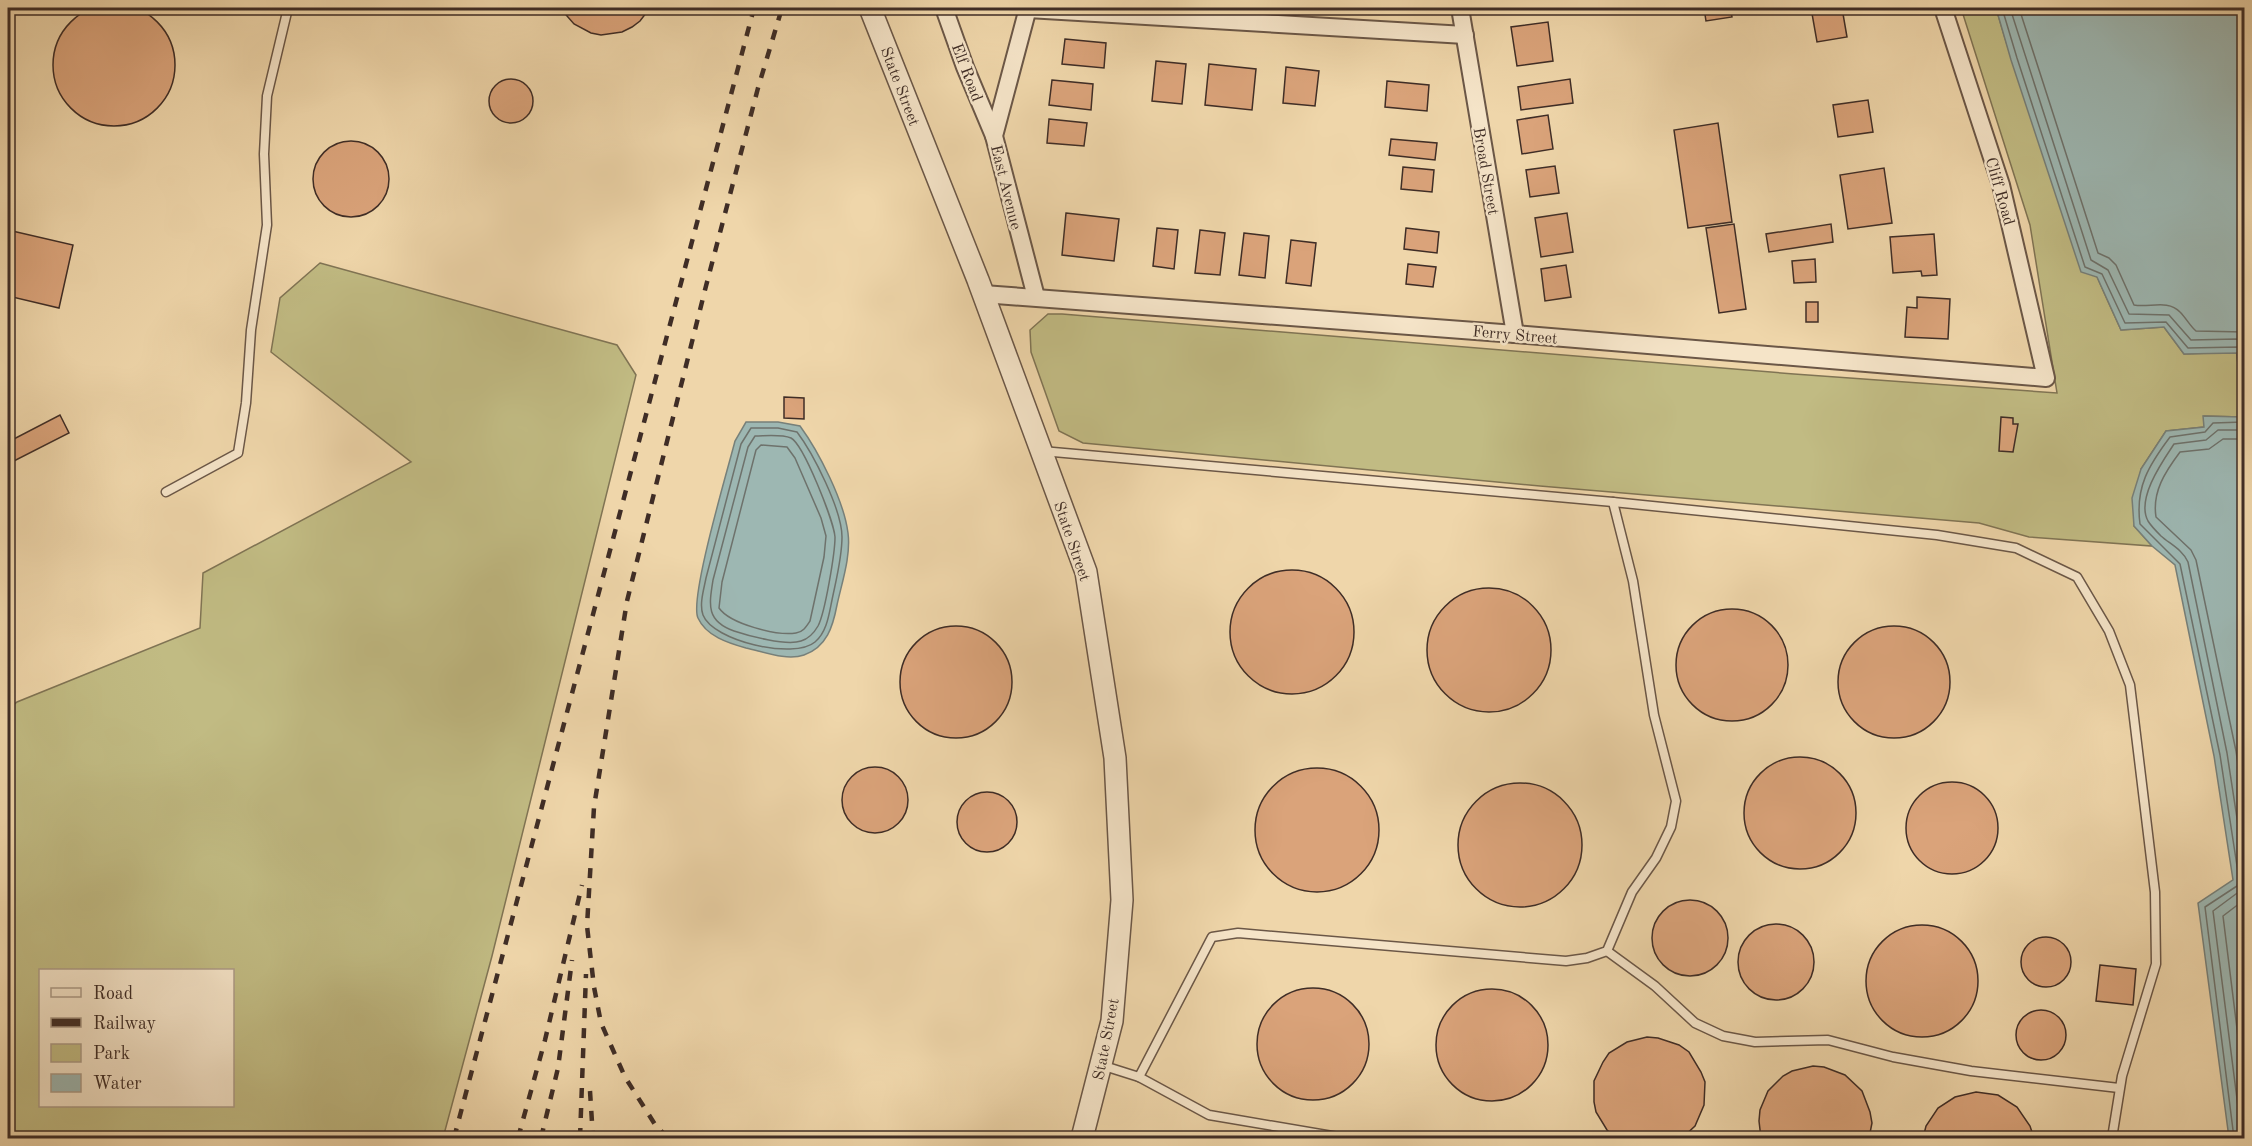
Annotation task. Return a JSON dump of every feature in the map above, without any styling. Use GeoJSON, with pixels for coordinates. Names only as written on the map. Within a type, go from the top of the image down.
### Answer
{"type":"FeatureCollection","features":[{"type":"Feature","properties":{"kind":"street","name":"State Street"},"geometry":{"type":"LineString","coordinates":[[870,8],[983,294],[1086,572],[1115,758],[1122,900],[1112,1021],[1083,1138]]}},
{"type":"Feature","properties":{"kind":"street","name":"Elf Road"},"geometry":{"type":"LineString","coordinates":[[944,8],[965,67],[994,136]]}},
{"type":"Feature","properties":{"kind":"street","name":"East Avenue"},"geometry":{"type":"LineString","coordinates":[[1028,8],[994,136],[1036,297]]}},
{"type":"Feature","properties":{"kind":"street"},"geometry":{"type":"LineString","coordinates":[[1028,8],[1464,35]]}},
{"type":"Feature","properties":{"kind":"street","name":"Broad Street"},"geometry":{"type":"LineString","coordinates":[[1460,8],[1515,334]]}},
{"type":"Feature","properties":{"kind":"street","name":"Cliff Road"},"geometry":{"type":"LineString","coordinates":[[1943,8],[2001,185],[2046,378]]}},
{"type":"Feature","properties":{"kind":"street","name":"Ferry Street"},"geometry":{"type":"LineString","coordinates":[[983,294],[1515,334],[2046,378]]}},
{"type":"Feature","properties":{"kind":"lane"},"geometry":{"type":"LineString","coordinates":[[166,492],[238,453],[246,403],[251,330],[267,225],[264,154],[267,96],[288,8]]}},
{"type":"Feature","properties":{"kind":"lane"},"geometry":{"type":"LineString","coordinates":[[1041,451],[1613,502],[1937,535],[2016,548],[2077,577],[2109,631],[2130,685],[2155,892],[2156,964],[2120,1088],[2112,1138]]}},
{"type":"Feature","properties":{"kind":"lane"},"geometry":{"type":"LineString","coordinates":[[1607,951],[1616,924],[1632,892],[1656,858],[1666,837],[1671,826],[1676,801],[1654,716],[1633,581],[1613,502]]}},
{"type":"Feature","properties":{"kind":"lane"},"geometry":{"type":"LineString","coordinates":[[1139,1077],[1212,937],[1238,933],[1566,961],[1587,958],[1607,951]]}},
{"type":"Feature","properties":{"kind":"lane"},"geometry":{"type":"LineString","coordinates":[[1607,951],[1655,986],[1695,1023],[1723,1036],[1755,1041],[1828,1040],[1893,1057],[1971,1071],[2120,1088]]}},
{"type":"Feature","properties":{"kind":"lane"},"geometry":{"type":"LineString","coordinates":[[1101,1065],[1139,1077],[1209,1115],[1344,1138]]}},
{"type":"Feature","properties":{"kind":"green space"},"geometry":{"type":"Polygon","coordinates":[[[1961,8],[1996,8],[2022,90],[2052,171],[2121,330],[2164,327],[2184,354],[2237,352],[2242,417],[2204,416],[2204,427],[2166,431],[2141,469],[2134,526],[2152,546],[2029,537],[1979,523],[1540,486],[1083,443],[1059,431],[1031,352],[1030,330],[1048,314],[2057,393],[2030,225],[1961,8]]]}},
{"type":"Feature","properties":{"kind":"green space"},"geometry":{"type":"Polygon","coordinates":[[[320,263],[617,345],[636,375],[492,956],[443,1138],[8,1138],[8,710],[17,702],[200,628],[203,573],[411,462],[271,352],[280,298],[320,263]]]}},
{"type":"Feature","properties":{"kind":"water"},"geometry":{"type":"Polygon","coordinates":[[[1996,8],[2244,8],[2244,1138],[2229,1138],[2198,903],[2233,880],[2214,756],[2175,565],[2152,546],[2134,526],[2132,498],[2141,469],[2166,431],[2204,427],[2203,416],[2242,417],[2237,353],[2184,354],[2164,327],[2121,330],[2097,277],[2081,272],[1996,8]]]}},
{"type":"Feature","properties":{"kind":"water"},"geometry":{"type":"Polygon","coordinates":[[[746,422],[778,422],[800,426],[830,477],[846,520],[849,542],[847,560],[831,628],[818,647],[797,657],[775,655],[725,641],[706,630],[698,618],[699,586],[710,533],[735,441],[746,422]]]}},
{"type":"Feature","properties":{"kind":"building"},"geometry":{"type":"Polygon","coordinates":[[[114,4],[138,8],[157,22],[171,41],[175,65],[171,89],[157,108],[138,122],[114,126],[90,122],[71,108],[57,89],[53,65],[57,41],[71,22],[90,8],[114,4]]]}},
{"type":"Feature","properties":{"kind":"building"},"geometry":{"type":"Polygon","coordinates":[[[560,8],[650,8],[632,27],[622,32],[601,35],[591,33],[574,24],[560,8]]]}},
{"type":"Feature","properties":{"kind":"building"},"geometry":{"type":"Polygon","coordinates":[[[1704,8],[1730,8],[1732,17],[1706,21],[1704,8]]]}},
{"type":"Feature","properties":{"kind":"building"},"geometry":{"type":"Polygon","coordinates":[[[1811,8],[1842,8],[1847,37],[1817,42],[1811,8]]]}},
{"type":"Feature","properties":{"kind":"building"},"geometry":{"type":"Polygon","coordinates":[[[1548,22],[1553,61],[1517,66],[1511,27],[1548,22]]]}},
{"type":"Feature","properties":{"kind":"building"},"geometry":{"type":"Polygon","coordinates":[[[1065,39],[1106,43],[1104,68],[1062,64],[1065,39]]]}},
{"type":"Feature","properties":{"kind":"building"},"geometry":{"type":"Polygon","coordinates":[[[1156,61],[1186,64],[1182,104],[1152,101],[1156,61]]]}},
{"type":"Feature","properties":{"kind":"building"},"geometry":{"type":"Polygon","coordinates":[[[1209,64],[1256,69],[1252,110],[1205,105],[1209,64]]]}},
{"type":"Feature","properties":{"kind":"building"},"geometry":{"type":"Polygon","coordinates":[[[1286,67],[1319,71],[1315,106],[1283,103],[1286,67]]]}},
{"type":"Feature","properties":{"kind":"building"},"geometry":{"type":"Polygon","coordinates":[[[511,79],[527,85],[533,101],[527,117],[511,123],[495,117],[489,101],[495,85],[511,79]]]}},
{"type":"Feature","properties":{"kind":"building"},"geometry":{"type":"Polygon","coordinates":[[[1570,79],[1573,103],[1521,110],[1518,87],[1570,79]]]}},
{"type":"Feature","properties":{"kind":"building"},"geometry":{"type":"Polygon","coordinates":[[[1052,80],[1093,84],[1091,110],[1049,105],[1052,80]]]}},
{"type":"Feature","properties":{"kind":"building"},"geometry":{"type":"Polygon","coordinates":[[[1387,81],[1429,85],[1427,111],[1385,107],[1387,81]]]}},
{"type":"Feature","properties":{"kind":"building"},"geometry":{"type":"Polygon","coordinates":[[[1868,100],[1873,132],[1838,137],[1833,105],[1868,100]]]}},
{"type":"Feature","properties":{"kind":"building"},"geometry":{"type":"Polygon","coordinates":[[[1548,115],[1553,149],[1522,154],[1517,120],[1548,115]]]}},
{"type":"Feature","properties":{"kind":"building"},"geometry":{"type":"Polygon","coordinates":[[[1049,119],[1087,123],[1084,146],[1047,143],[1049,119]]]}},
{"type":"Feature","properties":{"kind":"building"},"geometry":{"type":"Polygon","coordinates":[[[1718,123],[1732,222],[1688,228],[1674,130],[1718,123]]]}},
{"type":"Feature","properties":{"kind":"building"},"geometry":{"type":"Polygon","coordinates":[[[1391,139],[1437,143],[1435,160],[1389,155],[1391,139]]]}},
{"type":"Feature","properties":{"kind":"building"},"geometry":{"type":"Polygon","coordinates":[[[351,141],[366,144],[378,152],[386,164],[389,179],[386,194],[378,206],[366,214],[351,217],[336,214],[324,206],[316,194],[313,179],[316,164],[324,152],[336,144],[351,141]]]}},
{"type":"Feature","properties":{"kind":"building"},"geometry":{"type":"Polygon","coordinates":[[[1555,166],[1559,193],[1530,197],[1526,170],[1555,166]]]}},
{"type":"Feature","properties":{"kind":"building"},"geometry":{"type":"Polygon","coordinates":[[[1403,167],[1434,170],[1432,192],[1401,189],[1403,167]]]}},
{"type":"Feature","properties":{"kind":"building"},"geometry":{"type":"Polygon","coordinates":[[[1884,168],[1892,223],[1848,229],[1840,175],[1884,168]]]}},
{"type":"Feature","properties":{"kind":"building"},"geometry":{"type":"Polygon","coordinates":[[[1066,213],[1119,219],[1114,261],[1062,255],[1066,213]]]}},
{"type":"Feature","properties":{"kind":"building"},"geometry":{"type":"Polygon","coordinates":[[[1567,213],[1573,252],[1541,257],[1535,218],[1567,213]]]}},
{"type":"Feature","properties":{"kind":"building"},"geometry":{"type":"Polygon","coordinates":[[[1734,224],[1746,309],[1719,313],[1706,228],[1734,224]]]}},
{"type":"Feature","properties":{"kind":"building"},"geometry":{"type":"Polygon","coordinates":[[[1831,224],[1833,242],[1769,252],[1766,234],[1831,224]]]}},
{"type":"Feature","properties":{"kind":"building"},"geometry":{"type":"Polygon","coordinates":[[[1157,228],[1178,230],[1174,269],[1153,266],[1157,228]]]}},
{"type":"Feature","properties":{"kind":"building"},"geometry":{"type":"Polygon","coordinates":[[[1406,228],[1439,232],[1437,253],[1404,249],[1406,228]]]}},
{"type":"Feature","properties":{"kind":"building"},"geometry":{"type":"Polygon","coordinates":[[[8,230],[73,245],[59,308],[8,296],[8,230]]]}},
{"type":"Feature","properties":{"kind":"building"},"geometry":{"type":"Polygon","coordinates":[[[1200,230],[1225,233],[1220,275],[1195,273],[1200,230]]]}},
{"type":"Feature","properties":{"kind":"building"},"geometry":{"type":"Polygon","coordinates":[[[1244,233],[1269,236],[1265,278],[1239,275],[1244,233]]]}},
{"type":"Feature","properties":{"kind":"building"},"geometry":{"type":"Polygon","coordinates":[[[1934,234],[1937,275],[1922,276],[1921,271],[1893,273],[1890,237],[1934,234]]]}},
{"type":"Feature","properties":{"kind":"building"},"geometry":{"type":"Polygon","coordinates":[[[1291,240],[1316,243],[1311,286],[1286,283],[1291,240]]]}},
{"type":"Feature","properties":{"kind":"building"},"geometry":{"type":"Polygon","coordinates":[[[1815,259],[1816,282],[1794,283],[1792,261],[1815,259]]]}},
{"type":"Feature","properties":{"kind":"building"},"geometry":{"type":"Polygon","coordinates":[[[1408,264],[1436,267],[1433,287],[1406,284],[1408,264]]]}},
{"type":"Feature","properties":{"kind":"building"},"geometry":{"type":"Polygon","coordinates":[[[1566,265],[1571,297],[1545,301],[1541,269],[1566,265]]]}},
{"type":"Feature","properties":{"kind":"building"},"geometry":{"type":"Polygon","coordinates":[[[1917,297],[1950,299],[1948,339],[1905,337],[1907,307],[1917,308],[1917,297]]]}},
{"type":"Feature","properties":{"kind":"building"},"geometry":{"type":"Polygon","coordinates":[[[1806,302],[1818,302],[1818,322],[1806,322],[1806,302]]]}},
{"type":"Feature","properties":{"kind":"building"},"geometry":{"type":"Polygon","coordinates":[[[784,397],[804,398],[804,419],[784,418],[784,397]]]}},
{"type":"Feature","properties":{"kind":"building"},"geometry":{"type":"Polygon","coordinates":[[[60,415],[69,433],[8,464],[8,442],[60,415]]]}},
{"type":"Feature","properties":{"kind":"building"},"geometry":{"type":"Polygon","coordinates":[[[2001,417],[2013,418],[2013,424],[2018,424],[2013,452],[1999,451],[2001,417]]]}},
{"type":"Feature","properties":{"kind":"building"},"geometry":{"type":"Polygon","coordinates":[[[1292,570],[1316,575],[1336,588],[1349,608],[1354,632],[1349,656],[1336,676],[1316,689],[1292,694],[1268,689],[1248,676],[1235,656],[1230,632],[1235,608],[1248,588],[1268,575],[1292,570]]]}},
{"type":"Feature","properties":{"kind":"building"},"geometry":{"type":"Polygon","coordinates":[[[1489,588],[1513,593],[1533,606],[1546,626],[1551,650],[1546,674],[1533,694],[1513,707],[1489,712],[1465,707],[1445,694],[1432,674],[1427,650],[1432,626],[1445,606],[1465,593],[1489,588]]]}},
{"type":"Feature","properties":{"kind":"building"},"geometry":{"type":"Polygon","coordinates":[[[1732,609],[1754,613],[1772,625],[1784,643],[1788,665],[1784,687],[1772,705],[1754,717],[1732,721],[1710,717],[1692,705],[1680,687],[1676,665],[1680,643],[1692,625],[1710,613],[1732,609]]]}},
{"type":"Feature","properties":{"kind":"building"},"geometry":{"type":"Polygon","coordinates":[[[956,626],[978,630],[996,642],[1008,660],[1012,682],[1008,704],[996,722],[978,734],[956,738],[934,734],[916,722],[904,704],[900,682],[904,660],[916,642],[934,630],[956,626]]]}},
{"type":"Feature","properties":{"kind":"building"},"geometry":{"type":"Polygon","coordinates":[[[1894,626],[1916,630],[1934,642],[1946,660],[1950,682],[1946,704],[1934,722],[1916,734],[1894,738],[1872,734],[1854,722],[1842,704],[1838,682],[1842,660],[1854,642],[1872,630],[1894,626]]]}},
{"type":"Feature","properties":{"kind":"building"},"geometry":{"type":"Polygon","coordinates":[[[1800,757],[1822,761],[1840,773],[1852,791],[1856,813],[1852,835],[1840,853],[1822,865],[1800,869],[1778,865],[1760,853],[1748,835],[1744,813],[1748,791],[1760,773],[1778,761],[1800,757]]]}},
{"type":"Feature","properties":{"kind":"building"},"geometry":{"type":"Polygon","coordinates":[[[875,767],[888,770],[898,777],[905,787],[908,800],[905,813],[898,823],[888,830],[875,833],[862,830],[852,823],[845,813],[842,800],[845,787],[852,777],[862,770],[875,767]]]}},
{"type":"Feature","properties":{"kind":"building"},"geometry":{"type":"Polygon","coordinates":[[[1317,768],[1341,773],[1361,786],[1374,806],[1379,830],[1374,854],[1361,874],[1341,887],[1317,892],[1293,887],[1273,874],[1260,854],[1255,830],[1260,806],[1273,786],[1293,773],[1317,768]]]}},
{"type":"Feature","properties":{"kind":"building"},"geometry":{"type":"Polygon","coordinates":[[[1952,782],[1970,785],[1985,795],[1995,810],[1998,828],[1995,846],[1985,861],[1970,871],[1952,874],[1934,871],[1919,861],[1909,846],[1906,828],[1909,810],[1919,795],[1934,785],[1952,782]]]}},
{"type":"Feature","properties":{"kind":"building"},"geometry":{"type":"Polygon","coordinates":[[[1520,783],[1544,788],[1564,801],[1577,821],[1582,845],[1577,869],[1564,889],[1544,902],[1520,907],[1496,902],[1476,889],[1463,869],[1458,845],[1463,821],[1476,801],[1496,788],[1520,783]]]}},
{"type":"Feature","properties":{"kind":"building"},"geometry":{"type":"Polygon","coordinates":[[[981,792],[993,792],[1009,800],[1015,810],[1017,822],[1015,834],[1009,844],[993,852],[981,852],[965,844],[957,828],[957,816],[965,800],[981,792]]]}},
{"type":"Feature","properties":{"kind":"building"},"geometry":{"type":"Polygon","coordinates":[[[1690,900],[1705,903],[1717,911],[1725,923],[1728,938],[1725,953],[1717,965],[1705,973],[1690,976],[1675,973],[1663,965],[1655,953],[1652,938],[1655,923],[1663,911],[1675,903],[1690,900]]]}},
{"type":"Feature","properties":{"kind":"building"},"geometry":{"type":"Polygon","coordinates":[[[1776,924],[1791,927],[1803,935],[1811,947],[1814,962],[1811,977],[1803,989],[1791,997],[1776,1000],[1761,997],[1749,989],[1741,977],[1738,962],[1741,947],[1749,935],[1761,927],[1776,924]]]}},
{"type":"Feature","properties":{"kind":"building"},"geometry":{"type":"Polygon","coordinates":[[[1922,925],[1943,929],[1962,941],[1974,960],[1978,981],[1974,1002],[1962,1021],[1943,1033],[1922,1037],[1901,1033],[1882,1021],[1870,1002],[1866,981],[1870,960],[1882,941],[1901,929],[1922,925]]]}},
{"type":"Feature","properties":{"kind":"building"},"geometry":{"type":"Polygon","coordinates":[[[2046,937],[2055,939],[2066,948],[2071,962],[2069,971],[2060,982],[2046,987],[2037,985],[2026,976],[2021,962],[2023,953],[2032,942],[2046,937]]]}},
{"type":"Feature","properties":{"kind":"building"},"geometry":{"type":"Polygon","coordinates":[[[2100,965],[2136,969],[2133,1005],[2096,1001],[2100,965]]]}},
{"type":"Feature","properties":{"kind":"building"},"geometry":{"type":"Polygon","coordinates":[[[1313,988],[1335,992],[1353,1004],[1365,1022],[1369,1044],[1365,1066],[1353,1084],[1335,1096],[1313,1100],[1291,1096],[1273,1084],[1261,1066],[1257,1044],[1261,1022],[1273,1004],[1291,992],[1313,988]]]}},
{"type":"Feature","properties":{"kind":"building"},"geometry":{"type":"Polygon","coordinates":[[[1492,989],[1514,993],[1532,1005],[1544,1023],[1548,1045],[1544,1067],[1532,1085],[1514,1097],[1492,1101],[1470,1097],[1452,1085],[1440,1067],[1436,1045],[1440,1023],[1452,1005],[1470,993],[1492,989]]]}},
{"type":"Feature","properties":{"kind":"building"},"geometry":{"type":"Polygon","coordinates":[[[2041,1010],[2050,1012],[2061,1021],[2066,1035],[2064,1044],[2055,1055],[2041,1060],[2032,1058],[2021,1049],[2016,1035],[2018,1026],[2027,1015],[2041,1010]]]}},
{"type":"Feature","properties":{"kind":"building"},"geometry":{"type":"Polygon","coordinates":[[[1647,1037],[1679,1045],[1689,1052],[1705,1082],[1704,1105],[1695,1126],[1682,1138],[1616,1138],[1607,1130],[1596,1112],[1594,1081],[1609,1053],[1627,1042],[1647,1037]]]}},
{"type":"Feature","properties":{"kind":"building"},"geometry":{"type":"Polygon","coordinates":[[[1813,1066],[1824,1067],[1845,1075],[1862,1091],[1872,1123],[1869,1138],[1761,1138],[1760,1110],[1768,1091],[1783,1076],[1792,1071],[1813,1066]]]}},
{"type":"Feature","properties":{"kind":"building"},"geometry":{"type":"Polygon","coordinates":[[[1976,1092],[1998,1095],[2017,1107],[2030,1126],[2034,1138],[1923,1138],[1926,1126],[1938,1108],[1955,1097],[1976,1092]]]}},
{"type":"Feature","properties":{"kind":"railway"},"geometry":{"type":"LineString","coordinates":[[454,1138],[754,8]]}},
{"type":"Feature","properties":{"kind":"railway"},"geometry":{"type":"LineString","coordinates":[[668,1138],[656,1126],[625,1077],[601,1023],[587,926],[594,807],[627,601],[706,286],[758,88],[782,8]]}},
{"type":"Feature","properties":{"kind":"railway"},"geometry":{"type":"LineString","coordinates":[[518,1138],[545,1040],[582,885]]}},
{"type":"Feature","properties":{"kind":"railway"},"geometry":{"type":"LineString","coordinates":[[541,1138],[558,1068],[572,960]]}},
{"type":"Feature","properties":{"kind":"railway"},"geometry":{"type":"LineString","coordinates":[[580,1138],[586,974]]}},
{"type":"Feature","properties":{"kind":"railway"},"geometry":{"type":"LineString","coordinates":[[590,1091],[593,1138]]}}]}
